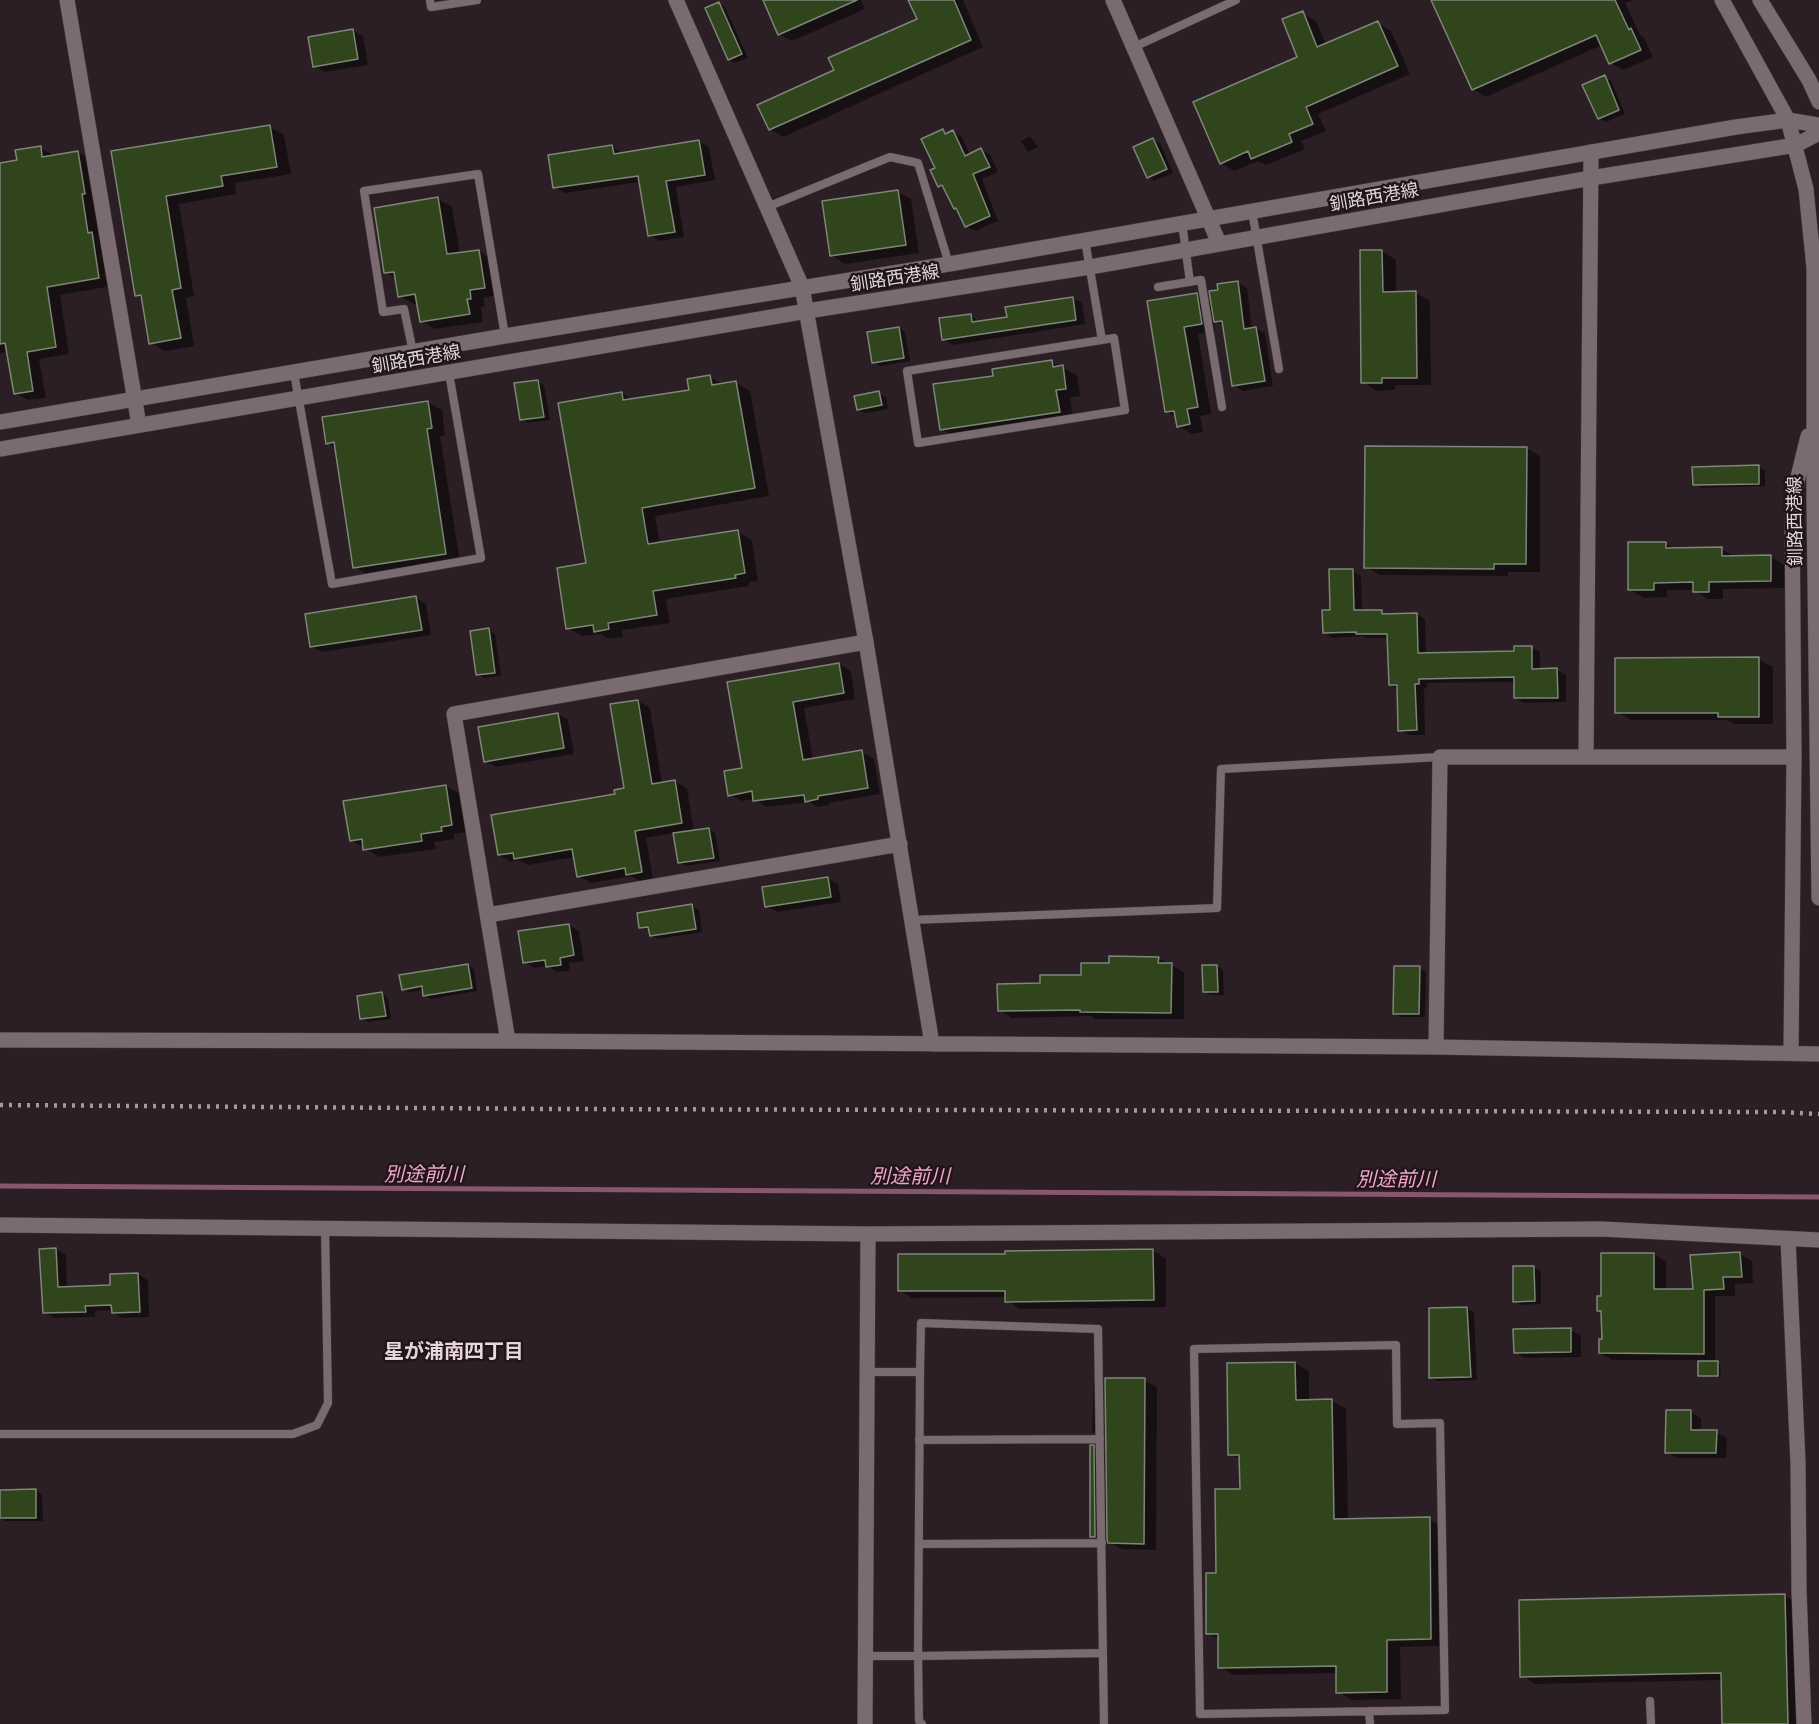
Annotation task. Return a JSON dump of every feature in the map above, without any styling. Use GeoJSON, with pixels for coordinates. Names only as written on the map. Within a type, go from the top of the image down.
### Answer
{"type":"FeatureCollection","features":[{"type":"Feature","properties":{"kind":"street"},"geometry":{"type":"LineString","coordinates":[[67,0],[139,425]]}},
{"type":"Feature","properties":{"kind":"street"},"geometry":{"type":"LineString","coordinates":[[676,0],[802,287],[866,642],[932,1044]]}},
{"type":"Feature","properties":{"kind":"street"},"geometry":{"type":"LineString","coordinates":[[1113,0],[1219,243]]}},
{"type":"Feature","properties":{"kind":"street"},"geometry":{"type":"LineString","coordinates":[[1722,0],[1788,120]]}},
{"type":"Feature","properties":{"kind":"street"},"geometry":{"type":"LineString","coordinates":[[1760,0],[1809,80],[1819,102]]}},
{"type":"Feature","properties":{"kind":"street","name":"釧路西港線"},"geometry":{"type":"LineString","coordinates":[[0,422],[505,336],[949,264],[1736,127],[1788,120],[1819,125]]}},
{"type":"Feature","properties":{"kind":"street","name":"釧路西港線"},"geometry":{"type":"LineString","coordinates":[[1788,120],[1806,189],[1814,268],[1819,898]]}},
{"type":"Feature","properties":{"kind":"street","name":"釧路西港線"},"geometry":{"type":"LineString","coordinates":[[0,448],[807,311],[1090,267],[1591,178],[1796,145],[1819,133]]}},
{"type":"Feature","properties":{"kind":"street"},"geometry":{"type":"LineString","coordinates":[[1586,757],[1591,152]]}},
{"type":"Feature","properties":{"kind":"street"},"geometry":{"type":"LineString","coordinates":[[1791,1052],[1794,757],[1792,502],[1814,416]]}},
{"type":"Feature","properties":{"kind":"street"},"geometry":{"type":"LineString","coordinates":[[508,1041],[454,714],[866,642]]}},
{"type":"Feature","properties":{"kind":"street"},"geometry":{"type":"LineString","coordinates":[[1436,1047],[1440,757],[1794,757]]}},
{"type":"Feature","properties":{"kind":"street"},"geometry":{"type":"LineString","coordinates":[[488,915],[900,844]]}},
{"type":"Feature","properties":{"kind":"street"},"geometry":{"type":"LineString","coordinates":[[0,1040],[1436,1047],[1819,1054]]}},
{"type":"Feature","properties":{"kind":"street"},"geometry":{"type":"LineString","coordinates":[[0,1225],[868,1234],[1601,1229],[1819,1240]]}},
{"type":"Feature","properties":{"kind":"street"},"geometry":{"type":"LineString","coordinates":[[865,1724],[868,1234]]}},
{"type":"Feature","properties":{"kind":"street"},"geometry":{"type":"LineString","coordinates":[[1788,1239],[1798,1463],[1799,1590],[1804,1724]]}},
{"type":"Feature","properties":{"kind":"lane"},"geometry":{"type":"LineString","coordinates":[[430,0],[431,7],[477,0]]}},
{"type":"Feature","properties":{"kind":"lane"},"geometry":{"type":"LineString","coordinates":[[1134,47],[1236,0]]}},
{"type":"Feature","properties":{"kind":"lane"},"geometry":{"type":"LineString","coordinates":[[767,207],[890,158],[918,163],[949,264]]}},
{"type":"Feature","properties":{"kind":"lane"},"geometry":{"type":"LineString","coordinates":[[413,352],[404,309],[383,312],[364,191],[478,174],[505,336]]}},
{"type":"Feature","properties":{"kind":"lane"},"geometry":{"type":"LineString","coordinates":[[1252,211],[1279,369]]}},
{"type":"Feature","properties":{"kind":"lane"},"geometry":{"type":"LineString","coordinates":[[1182,223],[1190,282]]}},
{"type":"Feature","properties":{"kind":"lane"},"geometry":{"type":"LineString","coordinates":[[1085,240],[1102,340]]}},
{"type":"Feature","properties":{"kind":"lane"},"geometry":{"type":"LineString","coordinates":[[1158,287],[1201,280],[1222,407]]}},
{"type":"Feature","properties":{"kind":"lane"},"geometry":{"type":"LineString","coordinates":[[1114,338],[1125,410],[918,443],[907,371],[1102,340],[1114,338]]}},
{"type":"Feature","properties":{"kind":"lane"},"geometry":{"type":"LineString","coordinates":[[294,373],[332,584],[481,558],[448,373]]}},
{"type":"Feature","properties":{"kind":"lane"},"geometry":{"type":"LineString","coordinates":[[912,920],[1217,908],[1221,769],[1440,757]]}},
{"type":"Feature","properties":{"kind":"lane"},"geometry":{"type":"LineString","coordinates":[[0,1434],[293,1434],[317,1425],[328,1403],[324,1227]]}},
{"type":"Feature","properties":{"kind":"lane"},"geometry":{"type":"LineString","coordinates":[[922,1724],[919,1721],[918,1656],[921,1323],[1098,1329],[1104,1724]]}},
{"type":"Feature","properties":{"kind":"lane"},"geometry":{"type":"LineString","coordinates":[[1396,1345],[1397,1424],[1440,1423],[1445,1710],[1369,1711],[1200,1713],[1194,1349],[1396,1345]]}},
{"type":"Feature","properties":{"kind":"lane"},"geometry":{"type":"LineString","coordinates":[[867,1372],[920,1372]]}},
{"type":"Feature","properties":{"kind":"lane"},"geometry":{"type":"LineString","coordinates":[[919,1440],[1100,1439]]}},
{"type":"Feature","properties":{"kind":"lane"},"geometry":{"type":"LineString","coordinates":[[919,1544],[1102,1543]]}},
{"type":"Feature","properties":{"kind":"lane"},"geometry":{"type":"LineString","coordinates":[[865,1656],[1103,1653]]}},
{"type":"Feature","properties":{"kind":"lane"},"geometry":{"type":"LineString","coordinates":[[1650,1701],[1651,1724]]}},
{"type":"Feature","properties":{"kind":"lane"},"geometry":{"type":"LineString","coordinates":[[1369,1711],[1370,1724]]}},
{"type":"Feature","properties":{"kind":"building"},"geometry":{"type":"Polygon","coordinates":[[[763,0],[857,0],[778,35],[763,0]]]}},
{"type":"Feature","properties":{"kind":"building"},"geometry":{"type":"Polygon","coordinates":[[[908,0],[954,0],[971,40],[769,130],[757,105],[834,70],[828,58],[917,19],[908,0]]]}},
{"type":"Feature","properties":{"kind":"building"},"geometry":{"type":"Polygon","coordinates":[[[1431,0],[1615,0],[1641,50],[1609,64],[1596,35],[1472,90],[1431,0]]]}},
{"type":"Feature","properties":{"kind":"building"},"geometry":{"type":"Polygon","coordinates":[[[719,2],[742,54],[728,60],[705,8],[719,2]]]}},
{"type":"Feature","properties":{"kind":"building"},"geometry":{"type":"Polygon","coordinates":[[[1303,11],[1317,47],[1378,21],[1398,66],[1306,107],[1313,124],[1289,134],[1292,142],[1251,159],[1248,151],[1220,164],[1193,102],[1297,57],[1282,19],[1303,11]]]}},
{"type":"Feature","properties":{"kind":"building"},"geometry":{"type":"Polygon","coordinates":[[[353,29],[358,59],[313,67],[308,37],[353,29]]]}},
{"type":"Feature","properties":{"kind":"building"},"geometry":{"type":"Polygon","coordinates":[[[1605,75],[1619,110],[1598,119],[1582,85],[1605,75]]]}},
{"type":"Feature","properties":{"kind":"building"},"geometry":{"type":"Polygon","coordinates":[[[270,125],[277,167],[221,176],[223,186],[166,196],[181,288],[172,290],[181,338],[149,344],[141,295],[135,296],[111,151],[270,125]]]}},
{"type":"Feature","properties":{"kind":"building"},"geometry":{"type":"Polygon","coordinates":[[[943,129],[945,134],[953,130],[965,156],[981,148],[990,167],[973,174],[990,216],[965,227],[942,185],[938,187],[930,170],[935,168],[921,139],[943,129]]]}},
{"type":"Feature","properties":{"kind":"building"},"geometry":{"type":"Polygon","coordinates":[[[1153,138],[1167,169],[1147,178],[1133,147],[1153,138]]]}},
{"type":"Feature","properties":{"kind":"building"},"geometry":{"type":"Polygon","coordinates":[[[699,140],[705,175],[666,181],[675,232],[648,236],[638,176],[553,188],[548,155],[612,145],[614,154],[699,140]]]}},
{"type":"Feature","properties":{"kind":"building"},"geometry":{"type":"Polygon","coordinates":[[[41,146],[42,157],[78,151],[88,233],[92,232],[99,278],[47,287],[56,347],[27,352],[33,391],[14,394],[5,343],[0,344],[0,163],[17,160],[15,150],[41,146]]]}},
{"type":"Feature","properties":{"kind":"building"},"geometry":{"type":"Polygon","coordinates":[[[898,190],[906,245],[830,256],[822,201],[898,190]]]}},
{"type":"Feature","properties":{"kind":"building"},"geometry":{"type":"Polygon","coordinates":[[[438,197],[447,254],[479,250],[485,288],[470,290],[471,299],[467,299],[470,314],[420,322],[415,294],[398,297],[394,272],[384,273],[374,208],[438,197]]]}},
{"type":"Feature","properties":{"kind":"building"},"geometry":{"type":"Polygon","coordinates":[[[1360,250],[1382,250],[1383,292],[1416,291],[1417,378],[1382,378],[1382,383],[1361,383],[1360,250]]]}},
{"type":"Feature","properties":{"kind":"building"},"geometry":{"type":"Polygon","coordinates":[[[1238,281],[1244,329],[1256,327],[1265,381],[1232,386],[1222,321],[1214,322],[1209,291],[1218,290],[1217,284],[1238,281]]]}},
{"type":"Feature","properties":{"kind":"building"},"geometry":{"type":"Polygon","coordinates":[[[1197,293],[1202,324],[1184,327],[1198,407],[1187,409],[1190,424],[1177,427],[1174,411],[1165,412],[1147,301],[1197,293]]]}},
{"type":"Feature","properties":{"kind":"building"},"geometry":{"type":"Polygon","coordinates":[[[1073,297],[1076,320],[942,340],[939,318],[971,314],[972,322],[1007,317],[1005,307],[1073,297]]]}},
{"type":"Feature","properties":{"kind":"building"},"geometry":{"type":"Polygon","coordinates":[[[899,327],[904,358],[872,363],[867,332],[899,327]]]}},
{"type":"Feature","properties":{"kind":"building"},"geometry":{"type":"Polygon","coordinates":[[[1052,360],[1053,367],[1063,365],[1066,389],[1056,390],[1060,412],[940,430],[933,384],[993,376],[992,369],[1052,360]]]}},
{"type":"Feature","properties":{"kind":"building"},"geometry":{"type":"Polygon","coordinates":[[[710,375],[712,385],[736,381],[755,488],[642,508],[648,544],[738,530],[745,573],[735,575],[736,578],[653,591],[657,615],[608,623],[609,629],[594,632],[593,625],[566,629],[557,568],[586,563],[558,403],[622,392],[623,400],[689,390],[687,379],[710,375]]]}},
{"type":"Feature","properties":{"kind":"building"},"geometry":{"type":"Polygon","coordinates":[[[538,380],[544,417],[520,420],[514,383],[538,380]]]}},
{"type":"Feature","properties":{"kind":"building"},"geometry":{"type":"Polygon","coordinates":[[[879,391],[882,405],[857,410],[854,396],[879,391]]]}},
{"type":"Feature","properties":{"kind":"building"},"geometry":{"type":"Polygon","coordinates":[[[428,401],[432,428],[427,429],[446,554],[353,568],[334,442],[326,444],[322,417],[428,401]]]}},
{"type":"Feature","properties":{"kind":"building"},"geometry":{"type":"Polygon","coordinates":[[[1365,446],[1527,447],[1526,564],[1494,564],[1494,569],[1364,568],[1365,446]]]}},
{"type":"Feature","properties":{"kind":"building"},"geometry":{"type":"Polygon","coordinates":[[[1759,465],[1759,484],[1693,485],[1692,467],[1759,465]]]}},
{"type":"Feature","properties":{"kind":"building"},"geometry":{"type":"Polygon","coordinates":[[[1628,542],[1666,542],[1666,548],[1722,547],[1722,556],[1771,555],[1771,581],[1709,582],[1709,592],[1693,592],[1693,582],[1654,583],[1654,590],[1628,590],[1628,542]]]}},
{"type":"Feature","properties":{"kind":"building"},"geometry":{"type":"Polygon","coordinates":[[[1329,569],[1353,569],[1354,610],[1382,610],[1382,614],[1417,613],[1418,653],[1514,651],[1514,646],[1532,646],[1532,669],[1557,668],[1558,698],[1514,698],[1514,677],[1419,679],[1419,684],[1415,684],[1417,730],[1398,731],[1397,685],[1389,685],[1387,634],[1323,633],[1322,610],[1330,610],[1329,569]]]}},
{"type":"Feature","properties":{"kind":"building"},"geometry":{"type":"Polygon","coordinates":[[[416,596],[422,630],[310,647],[305,614],[416,596]]]}},
{"type":"Feature","properties":{"kind":"building"},"geometry":{"type":"Polygon","coordinates":[[[489,628],[495,673],[476,675],[470,631],[489,628]]]}},
{"type":"Feature","properties":{"kind":"building"},"geometry":{"type":"Polygon","coordinates":[[[1759,657],[1759,717],[1718,717],[1718,713],[1615,713],[1615,658],[1759,657]]]}},
{"type":"Feature","properties":{"kind":"building"},"geometry":{"type":"Polygon","coordinates":[[[839,663],[844,693],[793,702],[803,760],[862,750],[868,788],[818,796],[818,799],[805,802],[804,795],[753,801],[752,791],[728,796],[724,771],[742,768],[727,682],[839,663]]]}},
{"type":"Feature","properties":{"kind":"building"},"geometry":{"type":"Polygon","coordinates":[[[638,700],[652,784],[675,780],[682,823],[635,831],[642,872],[626,875],[625,868],[577,877],[572,849],[514,859],[513,853],[498,855],[491,815],[615,794],[614,790],[624,788],[610,704],[638,700]]]}},
{"type":"Feature","properties":{"kind":"building"},"geometry":{"type":"Polygon","coordinates":[[[558,713],[564,748],[484,762],[478,727],[558,713]]]}},
{"type":"Feature","properties":{"kind":"building"},"geometry":{"type":"Polygon","coordinates":[[[446,785],[452,825],[441,827],[442,831],[421,834],[422,841],[363,850],[362,839],[350,841],[343,801],[446,785]]]}},
{"type":"Feature","properties":{"kind":"building"},"geometry":{"type":"Polygon","coordinates":[[[709,828],[714,858],[678,863],[673,833],[709,828]]]}},
{"type":"Feature","properties":{"kind":"building"},"geometry":{"type":"Polygon","coordinates":[[[828,877],[831,897],[765,907],[762,887],[828,877]]]}},
{"type":"Feature","properties":{"kind":"building"},"geometry":{"type":"Polygon","coordinates":[[[692,904],[696,929],[650,936],[648,927],[639,928],[637,913],[692,904]]]}},
{"type":"Feature","properties":{"kind":"building"},"geometry":{"type":"Polygon","coordinates":[[[569,924],[574,955],[560,958],[561,965],[546,967],[545,960],[523,963],[518,931],[569,924]]]}},
{"type":"Feature","properties":{"kind":"building"},"geometry":{"type":"Polygon","coordinates":[[[1109,956],[1159,957],[1158,963],[1172,963],[1171,1013],[1080,1012],[1080,1010],[998,1011],[997,984],[1040,983],[1040,975],[1081,975],[1081,963],[1109,963],[1109,956]]]}},
{"type":"Feature","properties":{"kind":"building"},"geometry":{"type":"Polygon","coordinates":[[[468,964],[472,988],[423,996],[422,986],[402,990],[399,975],[468,964]]]}},
{"type":"Feature","properties":{"kind":"building"},"geometry":{"type":"Polygon","coordinates":[[[1202,965],[1217,965],[1218,992],[1203,992],[1202,965]]]}},
{"type":"Feature","properties":{"kind":"building"},"geometry":{"type":"Polygon","coordinates":[[[1394,966],[1420,966],[1419,1014],[1393,1014],[1394,966]]]}},
{"type":"Feature","properties":{"kind":"building"},"geometry":{"type":"Polygon","coordinates":[[[382,992],[386,1016],[360,1019],[357,996],[382,992]]]}},
{"type":"Feature","properties":{"kind":"building"},"geometry":{"type":"Polygon","coordinates":[[[56,1248],[58,1287],[110,1285],[110,1274],[138,1273],[140,1312],[112,1313],[111,1305],[85,1306],[86,1312],[43,1313],[39,1249],[56,1248]]]}},
{"type":"Feature","properties":{"kind":"building"},"geometry":{"type":"Polygon","coordinates":[[[1153,1249],[1154,1300],[1005,1302],[1005,1291],[898,1291],[898,1254],[1005,1254],[1005,1251],[1153,1249]]]}},
{"type":"Feature","properties":{"kind":"building"},"geometry":{"type":"Polygon","coordinates":[[[1740,1252],[1742,1277],[1723,1277],[1724,1289],[1704,1290],[1704,1354],[1599,1353],[1599,1339],[1602,1339],[1601,1311],[1597,1311],[1597,1296],[1601,1296],[1601,1253],[1654,1253],[1654,1289],[1693,1289],[1690,1255],[1740,1252]]]}},
{"type":"Feature","properties":{"kind":"building"},"geometry":{"type":"Polygon","coordinates":[[[1513,1266],[1534,1266],[1535,1301],[1513,1302],[1513,1266]]]}},
{"type":"Feature","properties":{"kind":"building"},"geometry":{"type":"Polygon","coordinates":[[[1467,1307],[1471,1377],[1429,1378],[1429,1308],[1467,1307]]]}},
{"type":"Feature","properties":{"kind":"building"},"geometry":{"type":"Polygon","coordinates":[[[1571,1328],[1571,1352],[1514,1353],[1513,1329],[1571,1328]]]}},
{"type":"Feature","properties":{"kind":"building"},"geometry":{"type":"Polygon","coordinates":[[[1698,1361],[1718,1361],[1718,1376],[1698,1376],[1698,1361]]]}},
{"type":"Feature","properties":{"kind":"building"},"geometry":{"type":"Polygon","coordinates":[[[1295,1362],[1296,1400],[1332,1399],[1334,1519],[1430,1517],[1431,1639],[1387,1640],[1387,1692],[1336,1693],[1336,1666],[1218,1668],[1218,1634],[1206,1634],[1206,1573],[1216,1573],[1215,1489],[1240,1489],[1239,1455],[1228,1455],[1227,1363],[1295,1362]]]}},
{"type":"Feature","properties":{"kind":"building"},"geometry":{"type":"Polygon","coordinates":[[[1105,1378],[1145,1378],[1144,1544],[1108,1543],[1107,1540],[1105,1378]]]}},
{"type":"Feature","properties":{"kind":"building"},"geometry":{"type":"Polygon","coordinates":[[[1666,1410],[1691,1410],[1691,1430],[1717,1430],[1716,1453],[1665,1453],[1666,1410]]]}},
{"type":"Feature","properties":{"kind":"building"},"geometry":{"type":"Polygon","coordinates":[[[1090,1445],[1094,1445],[1095,1537],[1090,1537],[1090,1445]]]}},
{"type":"Feature","properties":{"kind":"building"},"geometry":{"type":"Polygon","coordinates":[[[36,1489],[36,1518],[0,1518],[0,1490],[36,1489]]]}},
{"type":"Feature","properties":{"kind":"building"},"geometry":{"type":"Polygon","coordinates":[[[1785,1594],[1788,1724],[1722,1724],[1721,1673],[1520,1677],[1519,1600],[1785,1594]]]}},
{"type":"Feature","properties":{"kind":"waterway","name":"別途前川"},"geometry":{"type":"LineString","coordinates":[[0,1186],[1819,1197]]}},
{"type":"Feature","properties":{"kind":"railway"},"geometry":{"type":"LineString","coordinates":[[0,1105],[551,1109],[1781,1112],[1819,1114]]}},
{"type":"Feature","properties":{"kind":"district","name":"星が浦南四丁目"},"geometry":{"type":"Point","coordinates":[454,1351]}}]}
